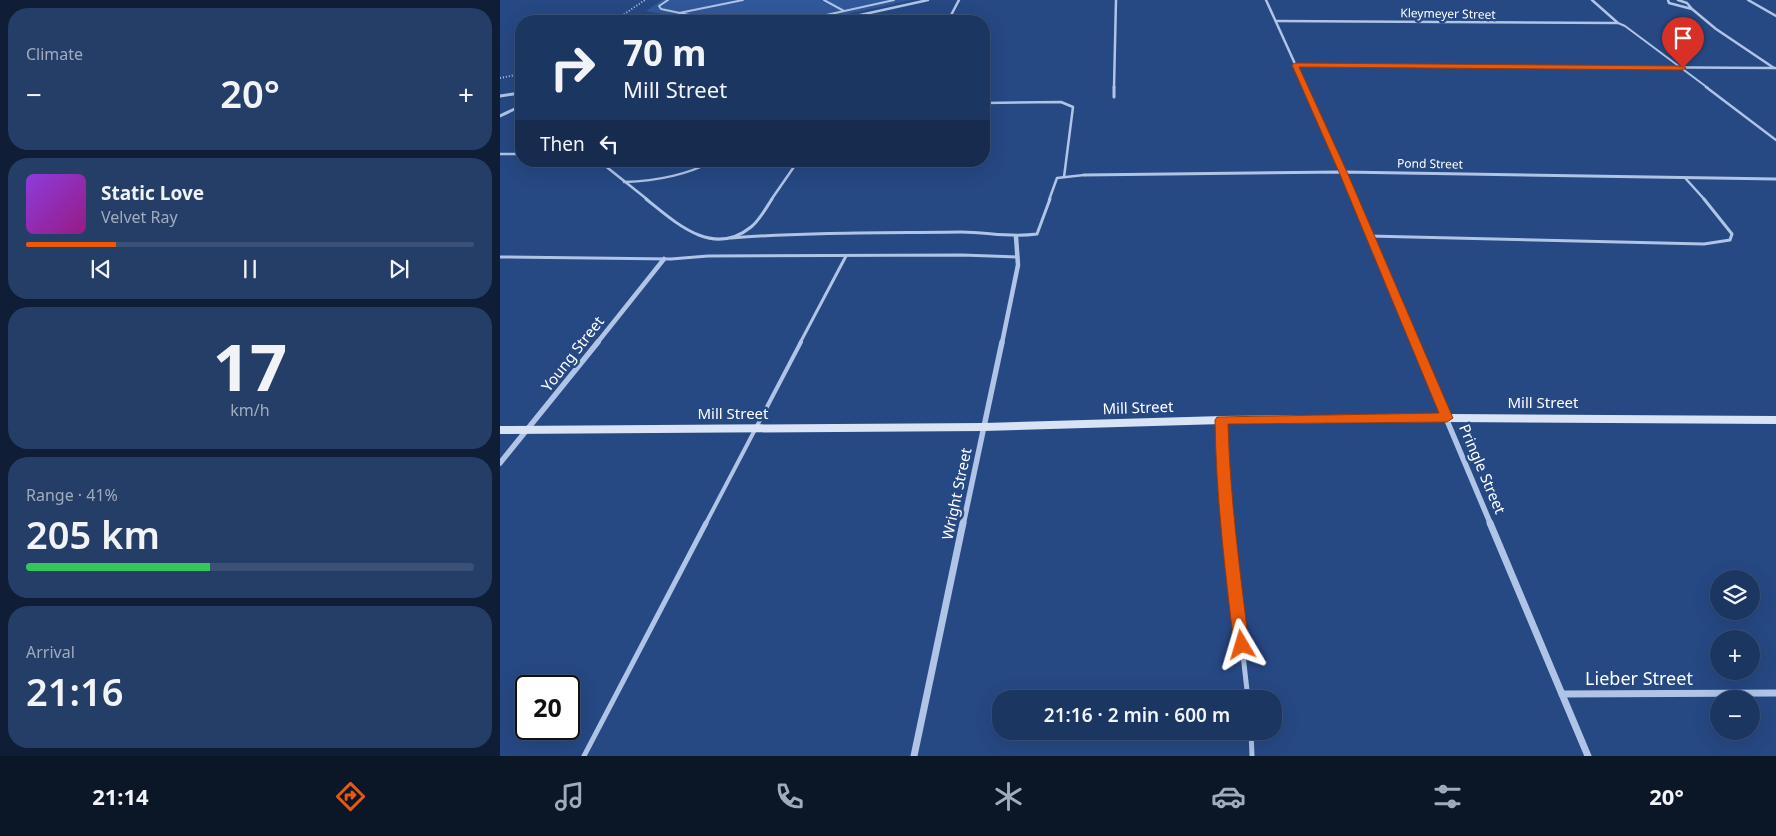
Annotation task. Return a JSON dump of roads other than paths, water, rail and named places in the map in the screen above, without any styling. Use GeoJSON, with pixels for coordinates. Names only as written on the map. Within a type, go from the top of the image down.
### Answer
{"type":"FeatureCollection","features":[{"type":"Feature","properties":{"kind":"street"},"geometry":{"type":"LineString","coordinates":[[860,15],[928,0]]}},
{"type":"Feature","properties":{"kind":"street"},"geometry":{"type":"LineString","coordinates":[[951,15],[959,0]]}},
{"type":"Feature","properties":{"kind":"street"},"geometry":{"type":"LineString","coordinates":[[1114,97],[1116,0]]}},
{"type":"Feature","properties":{"kind":"street","name":"Pringle Street"},"geometry":{"type":"LineString","coordinates":[[1266,0],[1343,172],[1588,756]]}},
{"type":"Feature","properties":{"kind":"street"},"geometry":{"type":"LineString","coordinates":[[1592,0],[1617,22]]}},
{"type":"Feature","properties":{"kind":"street"},"geometry":{"type":"LineString","coordinates":[[1668,0],[1675,5],[1692,9]]}},
{"type":"Feature","properties":{"kind":"street"},"geometry":{"type":"LineString","coordinates":[[1678,0],[1687,3],[1723,33],[1775,69]]}},
{"type":"Feature","properties":{"kind":"street"},"geometry":{"type":"LineString","coordinates":[[1748,0],[1776,16]]}},
{"type":"Feature","properties":{"kind":"street","name":"Kleymeyer Street"},"geometry":{"type":"LineString","coordinates":[[1276,21],[1617,22]]}},
{"type":"Feature","properties":{"kind":"street"},"geometry":{"type":"LineString","coordinates":[[1295,65],[1775,69]]}},
{"type":"Feature","properties":{"kind":"street"},"geometry":{"type":"LineString","coordinates":[[500,96],[515,94]]}},
{"type":"Feature","properties":{"kind":"street"},"geometry":{"type":"LineString","coordinates":[[500,116],[515,109]]}},
{"type":"Feature","properties":{"kind":"street","name":"Pond Street"},"geometry":{"type":"LineString","coordinates":[[1084,175],[1343,172],[1776,179]]}},
{"type":"Feature","properties":{"kind":"street","name":"Wright Street"},"geometry":{"type":"LineString","coordinates":[[914,756],[1018,265],[1016,237]]}},
{"type":"Feature","properties":{"kind":"street","name":"Young Street"},"geometry":{"type":"LineString","coordinates":[[500,463],[664,259]]}},
{"type":"Feature","properties":{"kind":"street","name":"Mill Street"},"geometry":{"type":"LineString","coordinates":[[500,430],[984,427],[1222,420],[1447,418],[1776,420]]}},
{"type":"Feature","properties":{"kind":"street","name":"Lieber Street"},"geometry":{"type":"LineString","coordinates":[[1562,694],[1776,693]]}},
{"type":"Feature","properties":{"kind":"lane"},"geometry":{"type":"LineString","coordinates":[[668,0],[659,8],[683,15]]}},
{"type":"Feature","properties":{"kind":"lane"},"geometry":{"type":"LineString","coordinates":[[677,14],[743,0]]}},
{"type":"Feature","properties":{"kind":"lane"},"geometry":{"type":"LineString","coordinates":[[824,0],[844,11]]}},
{"type":"Feature","properties":{"kind":"lane"},"geometry":{"type":"LineString","coordinates":[[826,15],[894,0]]}},
{"type":"Feature","properties":{"kind":"lane"},"geometry":{"type":"LineString","coordinates":[[1617,22],[1683,68],[1776,140]]}},
{"type":"Feature","properties":{"kind":"lane"},"geometry":{"type":"LineString","coordinates":[[990,103],[1061,102],[1073,107],[1064,177]]}},
{"type":"Feature","properties":{"kind":"lane"},"geometry":{"type":"LineString","coordinates":[[500,154],[515,154]]}},
{"type":"Feature","properties":{"kind":"lane"},"geometry":{"type":"LineString","coordinates":[[606,167],[682,228],[703,238],[780,234],[978,232],[1016,237],[1037,234],[1056,178],[1084,175]]}},
{"type":"Feature","properties":{"kind":"lane"},"geometry":{"type":"LineString","coordinates":[[624,182],[647,181],[682,175],[700,167]]}},
{"type":"Feature","properties":{"kind":"lane"},"geometry":{"type":"LineString","coordinates":[[731,238],[752,227],[794,167]]}},
{"type":"Feature","properties":{"kind":"lane"},"geometry":{"type":"LineString","coordinates":[[1369,236],[1704,244],[1730,240],[1732,234],[1729,228],[1686,179]]}},
{"type":"Feature","properties":{"kind":"lane"},"geometry":{"type":"LineString","coordinates":[[500,257],[664,259],[708,256],[962,255],[1018,258]]}},
{"type":"Feature","properties":{"kind":"lane"},"geometry":{"type":"LineString","coordinates":[[584,756],[846,256]]}},
{"type":"Feature","properties":{"kind":"lane"},"geometry":{"type":"LineString","coordinates":[[1222,420],[1223,472],[1228,538],[1247,690]]}},
{"type":"Feature","properties":{"kind":"lane"},"geometry":{"type":"LineString","coordinates":[[1251,740],[1252,756]]}}]}
